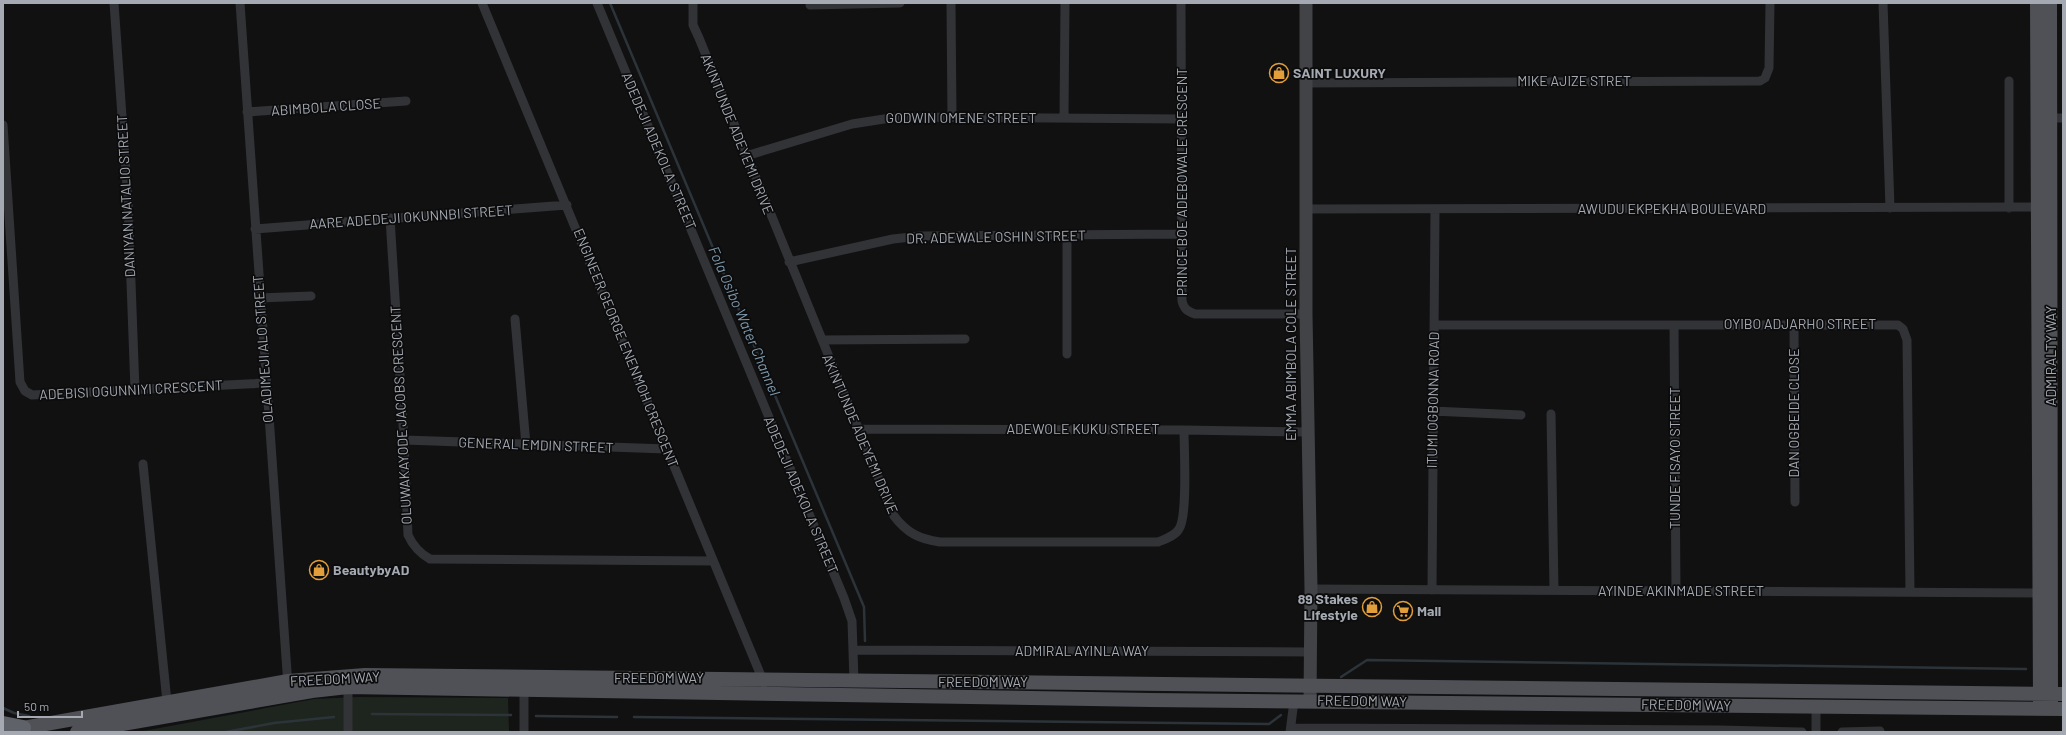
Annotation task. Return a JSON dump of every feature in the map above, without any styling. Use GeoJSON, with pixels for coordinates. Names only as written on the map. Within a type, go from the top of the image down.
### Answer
{"type":"FeatureCollection","features":[{"type":"Feature","properties":{"kind":"highway"},"geometry":{"type":"LineString","coordinates":[[3,724],[18,730]]}},
{"type":"Feature","properties":{"kind":"main road","name":"ADMIRALTY WAY"},"geometry":{"type":"LineString","coordinates":[[2037,3],[2050,118],[2038,208],[2045,593],[2051,709]]}},
{"type":"Feature","properties":{"kind":"main road","name":"ADMIRALTY WAY"},"geometry":{"type":"LineString","coordinates":[[2045,593],[2050,3]]}},
{"type":"Feature","properties":{"kind":"main road","name":"FREEDOM WAY"},"geometry":{"type":"LineString","coordinates":[[18,730],[288,681],[365,675],[2051,694]]}},
{"type":"Feature","properties":{"kind":"main road","name":"FREEDOM WAY"},"geometry":{"type":"LineString","coordinates":[[77,732],[289,695],[348,687],[1294,701],[2051,709]]}},
{"type":"Feature","properties":{"kind":"street","name":"DANIYAN NATALIO STREET"},"geometry":{"type":"LineString","coordinates":[[114,3],[128,201],[135,390]]}},
{"type":"Feature","properties":{"kind":"street","name":"OLADIMEJI ALO STREET"},"geometry":{"type":"LineString","coordinates":[[240,3],[265,383],[289,695]]}},
{"type":"Feature","properties":{"kind":"street","name":"ENGINEER GEORGE ENENMOH CRESCENT"},"geometry":{"type":"LineString","coordinates":[[482,3],[567,205],[761,679],[769,693]]}},
{"type":"Feature","properties":{"kind":"street","name":"ADEDEJI ADEKOLA STREET"},"geometry":{"type":"LineString","coordinates":[[597,3],[844,598],[852,620],[854,681]]}},
{"type":"Feature","properties":{"kind":"street","name":"AKINTUNDE ADEYEMI DRIVE"},"geometry":{"type":"LineString","coordinates":[[693,3],[693,25],[894,516],[902,527],[913,535],[926,540],[940,542],[1158,542],[1167,539],[1178,531],[1183,517],[1184,430]]}},
{"type":"Feature","properties":{"kind":"street"},"geometry":{"type":"LineString","coordinates":[[810,5],[900,3]]}},
{"type":"Feature","properties":{"kind":"street"},"geometry":{"type":"LineString","coordinates":[[951,3],[952,117]]}},
{"type":"Feature","properties":{"kind":"street"},"geometry":{"type":"LineString","coordinates":[[1064,3],[1064,118]]}},
{"type":"Feature","properties":{"kind":"street","name":"PRINCE BOE ADEBOWALE CRESCENT"},"geometry":{"type":"LineString","coordinates":[[1181,3],[1182,301],[1184,307],[1188,312],[1195,314],[1306,314]]}},
{"type":"Feature","properties":{"kind":"street","name":"EMMA ABIMBOLA COLE STREET"},"geometry":{"type":"LineString","coordinates":[[1306,3],[1306,314],[1311,589],[1311,685]]}},
{"type":"Feature","properties":{"kind":"street","name":"MIKE AJIZE STRET"},"geometry":{"type":"LineString","coordinates":[[1306,82],[1760,80],[1765,78],[1769,68],[1770,3]]}},
{"type":"Feature","properties":{"kind":"street"},"geometry":{"type":"LineString","coordinates":[[1883,3],[1890,208]]}},
{"type":"Feature","properties":{"kind":"street"},"geometry":{"type":"LineString","coordinates":[[2009,81],[2009,208]]}},
{"type":"Feature","properties":{"kind":"street","name":"ABIMBOLA CLOSE"},"geometry":{"type":"LineString","coordinates":[[246,112],[406,101]]}},
{"type":"Feature","properties":{"kind":"street","name":"GODWIN OMENE STREET"},"geometry":{"type":"LineString","coordinates":[[746,156],[873,119],[897,117],[1182,119]]}},
{"type":"Feature","properties":{"kind":"street","name":"ADEBISI OGUNNIYI CRESCENT"},"geometry":{"type":"LineString","coordinates":[[3,125],[20,382],[25,391],[32,395],[265,383]]}},
{"type":"Feature","properties":{"kind":"street","name":"AARE ADEDEJI OKUNNBI STREET"},"geometry":{"type":"LineString","coordinates":[[255,229],[567,205]]}},
{"type":"Feature","properties":{"kind":"street","name":"AWUDU EKPEKHA BOULEVARD"},"geometry":{"type":"LineString","coordinates":[[1306,209],[2038,208]]}},
{"type":"Feature","properties":{"kind":"street","name":"ITUMI OGBONNA ROAD"},"geometry":{"type":"LineString","coordinates":[[1432,590],[1432,411],[1435,210]]}},
{"type":"Feature","properties":{"kind":"street","name":"OLUWAKAYODE JACOBS CRESCENT"},"geometry":{"type":"LineString","coordinates":[[390,218],[404,440],[408,535],[420,554],[430,559],[713,560]]}},
{"type":"Feature","properties":{"kind":"street","name":"DR. ADEWALE OSHIN STREET"},"geometry":{"type":"LineString","coordinates":[[789,262],[893,239],[920,236],[1182,234]]}},
{"type":"Feature","properties":{"kind":"street"},"geometry":{"type":"LineString","coordinates":[[1067,236],[1067,354]]}},
{"type":"Feature","properties":{"kind":"street"},"geometry":{"type":"LineString","coordinates":[[260,298],[311,296]]}},
{"type":"Feature","properties":{"kind":"street"},"geometry":{"type":"LineString","coordinates":[[515,319],[526,445]]}},
{"type":"Feature","properties":{"kind":"street","name":"OYIBO ADJARHO STREET"},"geometry":{"type":"LineString","coordinates":[[1434,325],[1898,325],[1905,334],[1907,340],[1910,591]]}},
{"type":"Feature","properties":{"kind":"street","name":"TUNDE FISAYO STREET"},"geometry":{"type":"LineString","coordinates":[[1674,325],[1676,591]]}},
{"type":"Feature","properties":{"kind":"street","name":"DAN OGBEIDE CLOSE"},"geometry":{"type":"LineString","coordinates":[[1794,325],[1795,502]]}},
{"type":"Feature","properties":{"kind":"street"},"geometry":{"type":"LineString","coordinates":[[822,340],[965,339]]}},
{"type":"Feature","properties":{"kind":"street"},"geometry":{"type":"LineString","coordinates":[[1432,411],[1521,415]]}},
{"type":"Feature","properties":{"kind":"street"},"geometry":{"type":"LineString","coordinates":[[1551,414],[1554,590]]}},
{"type":"Feature","properties":{"kind":"street","name":"ADEWOLE KUKU STREET"},"geometry":{"type":"LineString","coordinates":[[858,428],[1308,432]]}},
{"type":"Feature","properties":{"kind":"street","name":"GENERAL EMDIN STREET"},"geometry":{"type":"LineString","coordinates":[[404,440],[667,449]]}},
{"type":"Feature","properties":{"kind":"street"},"geometry":{"type":"LineString","coordinates":[[143,464],[168,702]]}},
{"type":"Feature","properties":{"kind":"street","name":"AYINDE AKINMADE STREET"},"geometry":{"type":"LineString","coordinates":[[1311,589],[1910,591],[2045,593]]}},
{"type":"Feature","properties":{"kind":"street","name":"ADMIRAL AYINLA WAY"},"geometry":{"type":"LineString","coordinates":[[854,650],[1311,652]]}},
{"type":"Feature","properties":{"kind":"street","name":"FREEDOM WAY"},"geometry":{"type":"LineString","coordinates":[[1310,701],[1311,685]]}},
{"type":"Feature","properties":{"kind":"street"},"geometry":{"type":"LineString","coordinates":[[348,687],[348,732]]}},
{"type":"Feature","properties":{"kind":"street"},"geometry":{"type":"LineString","coordinates":[[524,689],[524,732]]}},
{"type":"Feature","properties":{"kind":"street"},"geometry":{"type":"LineString","coordinates":[[1294,701],[1291,730],[1802,732]]}},
{"type":"Feature","properties":{"kind":"street"},"geometry":{"type":"LineString","coordinates":[[1816,706],[1816,732]]}},
{"type":"Feature","properties":{"kind":"street"},"geometry":{"type":"LineString","coordinates":[[1842,732],[1880,731]]}},
{"type":"Feature","properties":{"kind":"shaded area"},"geometry":{"type":"Polygon","coordinates":[[[359,697],[508,698],[509,732],[138,732],[314,699],[359,697]]]}},
{"type":"Feature","properties":{"kind":"waterway","name":"Fola Osibo Water Channel"},"geometry":{"type":"LineString","coordinates":[[610,3],[864,607],[865,641]]}},
{"type":"Feature","properties":{"kind":"waterway"},"geometry":{"type":"LineString","coordinates":[[1341,677],[1367,660],[2026,669]]}},
{"type":"Feature","properties":{"kind":"waterway"},"geometry":{"type":"LineString","coordinates":[[3,708],[14,713],[29,716]]}},
{"type":"Feature","properties":{"kind":"waterway"},"geometry":{"type":"LineString","coordinates":[[372,714],[511,715]]}},
{"type":"Feature","properties":{"kind":"waterway"},"geometry":{"type":"LineString","coordinates":[[634,717],[1269,724],[1281,715]]}},
{"type":"Feature","properties":{"kind":"waterway"},"geometry":{"type":"LineString","coordinates":[[536,716],[617,717]]}},
{"type":"Feature","properties":{"kind":"waterway"},"geometry":{"type":"LineString","coordinates":[[226,732],[274,723],[334,717]]}},
{"type":"Feature","properties":{"kind":"place","name":"SAINT LUXURY"},"geometry":{"type":"Point","coordinates":[1279,73]}},
{"type":"Feature","properties":{"kind":"place","name":"BeautybyAD"},"geometry":{"type":"Point","coordinates":[319,570]}},
{"type":"Feature","properties":{"kind":"place","name":"89 Stakes Lifestyle"},"geometry":{"type":"Point","coordinates":[1372,607]}},
{"type":"Feature","properties":{"kind":"place","name":"Mall"},"geometry":{"type":"Point","coordinates":[1403,611]}}]}
